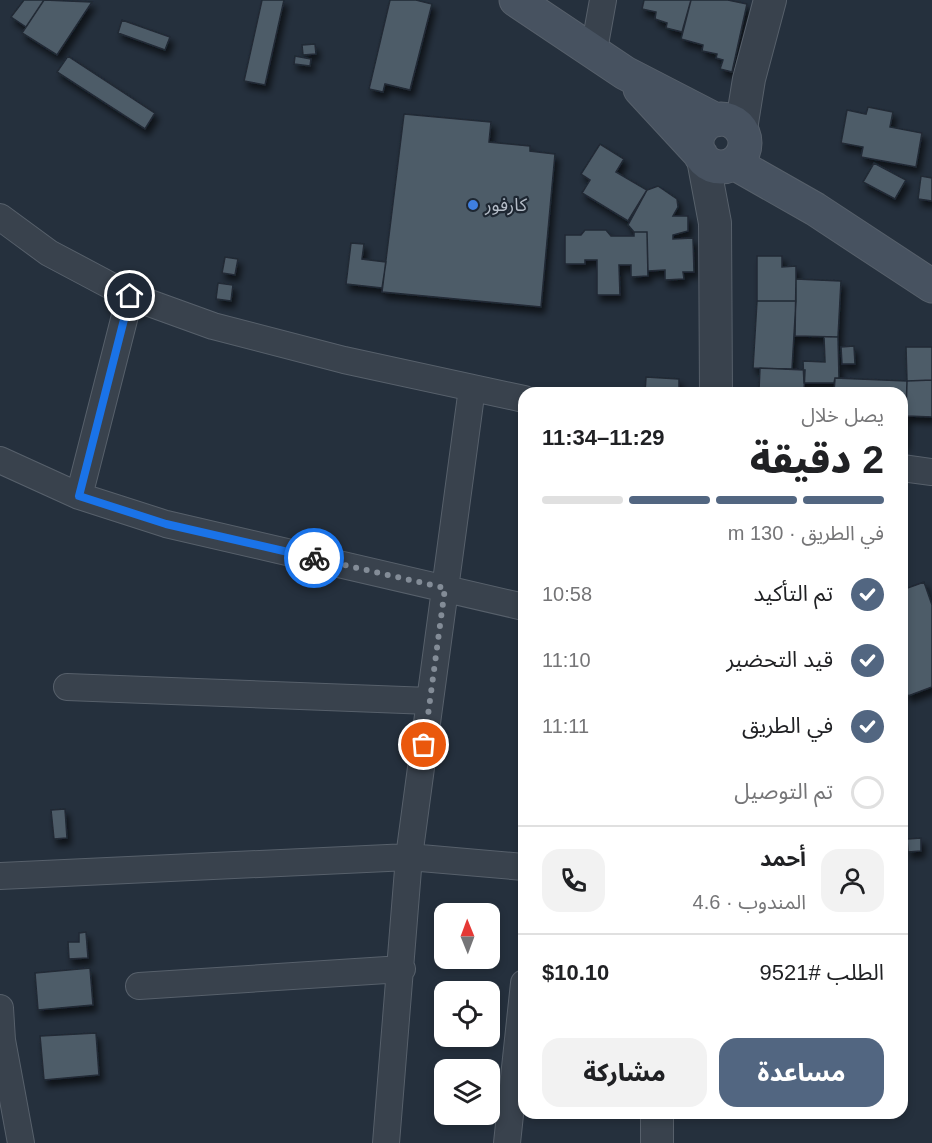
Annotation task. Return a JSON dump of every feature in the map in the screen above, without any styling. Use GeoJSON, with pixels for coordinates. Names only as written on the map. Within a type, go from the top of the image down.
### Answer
{"type":"FeatureCollection","features":[{"type":"Feature","properties":{"kind":"main road"},"geometry":{"type":"LineString","coordinates":[[516,0],[594,51],[815,209],[932,286]]}},
{"type":"Feature","properties":{"kind":"street"},"geometry":{"type":"LineString","coordinates":[[594,51],[603,0]]}},
{"type":"Feature","properties":{"kind":"street"},"geometry":{"type":"LineString","coordinates":[[716,387],[715,223],[724,144],[749,79],[770,0]]}},
{"type":"Feature","properties":{"kind":"street"},"geometry":{"type":"LineString","coordinates":[[0,217],[49,253],[130,296],[213,327],[518,398]]}},
{"type":"Feature","properties":{"kind":"street"},"geometry":{"type":"LineString","coordinates":[[79,496],[130,296]]}},
{"type":"Feature","properties":{"kind":"street"},"geometry":{"type":"LineString","coordinates":[[387,1143],[409,857],[472,388]]}},
{"type":"Feature","properties":{"kind":"street"},"geometry":{"type":"LineString","coordinates":[[0,460],[79,496],[166,524],[518,606]]}},
{"type":"Feature","properties":{"kind":"street"},"geometry":{"type":"LineString","coordinates":[[908,469],[932,471]]}},
{"type":"Feature","properties":{"kind":"street"},"geometry":{"type":"LineString","coordinates":[[67,687],[430,701]]}},
{"type":"Feature","properties":{"kind":"street"},"geometry":{"type":"LineString","coordinates":[[0,876],[409,857],[518,866]]}},
{"type":"Feature","properties":{"kind":"street"},"geometry":{"type":"LineString","coordinates":[[139,986],[402,969]]}},
{"type":"Feature","properties":{"kind":"street"},"geometry":{"type":"LineString","coordinates":[[0,1008],[1,1040],[21,1143]]}},
{"type":"Feature","properties":{"kind":"street"},"geometry":{"type":"LineString","coordinates":[[507,1143],[518,1039]]}},
{"type":"Feature","properties":{"kind":"street"},"geometry":{"type":"LineString","coordinates":[[657,1119],[657,1143]]}},
{"type":"Feature","properties":{"kind":"building"},"geometry":{"type":"Polygon","coordinates":[[[24,0],[44,0],[26,27],[11,17],[24,0]]]}},
{"type":"Feature","properties":{"kind":"building"},"geometry":{"type":"Polygon","coordinates":[[[44,0],[92,2],[57,55],[22,33],[44,0]]]}},
{"type":"Feature","properties":{"kind":"building"},"geometry":{"type":"Polygon","coordinates":[[[262,0],[284,0],[265,85],[244,81],[262,0]]]}},
{"type":"Feature","properties":{"kind":"building"},"geometry":{"type":"Polygon","coordinates":[[[390,0],[416,0],[432,4],[410,90],[385,84],[383,92],[369,89],[390,0]]]}},
{"type":"Feature","properties":{"kind":"building"},"geometry":{"type":"Polygon","coordinates":[[[644,0],[691,0],[682,32],[666,28],[667,23],[655,19],[656,12],[642,9],[644,0]]]}},
{"type":"Feature","properties":{"kind":"building"},"geometry":{"type":"Polygon","coordinates":[[[691,0],[728,0],[747,4],[732,72],[720,69],[723,60],[716,58],[717,54],[702,51],[703,45],[681,39],[691,0]]]}},
{"type":"Feature","properties":{"kind":"building"},"geometry":{"type":"Polygon","coordinates":[[[122,20],[170,37],[165,50],[118,33],[122,20]]]}},
{"type":"Feature","properties":{"kind":"building"},"geometry":{"type":"Polygon","coordinates":[[[315,44],[316,54],[303,55],[302,45],[315,44]]]}},
{"type":"Feature","properties":{"kind":"building"},"geometry":{"type":"Polygon","coordinates":[[[68,56],[155,113],[145,129],[57,72],[68,56]]]}},
{"type":"Feature","properties":{"kind":"building"},"geometry":{"type":"Polygon","coordinates":[[[295,56],[311,59],[310,66],[294,64],[295,56]]]}},
{"type":"Feature","properties":{"kind":"building"},"geometry":{"type":"Polygon","coordinates":[[[868,107],[893,112],[890,127],[922,133],[916,167],[861,157],[863,147],[841,143],[847,110],[866,114],[868,107]]]}},
{"type":"Feature","properties":{"kind":"building"},"geometry":{"type":"Polygon","coordinates":[[[404,114],[491,122],[489,142],[530,146],[530,151],[555,154],[541,307],[382,292],[404,114]]]}},
{"type":"Feature","properties":{"kind":"building"},"geometry":{"type":"Polygon","coordinates":[[[600,144],[624,159],[616,172],[647,190],[628,221],[582,193],[590,180],[581,174],[600,144]]]}},
{"type":"Feature","properties":{"kind":"building"},"geometry":{"type":"Polygon","coordinates":[[[874,163],[906,180],[895,199],[863,182],[874,163]]]}},
{"type":"Feature","properties":{"kind":"building"},"geometry":{"type":"Polygon","coordinates":[[[921,176],[932,178],[932,201],[918,199],[921,176]]]}},
{"type":"Feature","properties":{"kind":"building"},"geometry":{"type":"Polygon","coordinates":[[[658,186],[677,199],[678,207],[673,216],[688,216],[688,231],[673,235],[673,239],[693,238],[694,272],[683,272],[684,279],[665,280],[665,270],[648,271],[647,232],[634,232],[628,225],[647,190],[658,186]]]}},
{"type":"Feature","properties":{"kind":"building"},"geometry":{"type":"Polygon","coordinates":[[[585,230],[606,230],[611,236],[634,236],[634,232],[647,232],[648,276],[631,277],[631,265],[619,265],[620,295],[597,295],[597,260],[585,260],[585,264],[565,264],[565,235],[581,235],[585,230]]]}},
{"type":"Feature","properties":{"kind":"building"},"geometry":{"type":"Polygon","coordinates":[[[351,243],[364,244],[362,259],[386,262],[382,288],[346,284],[351,243]]]}},
{"type":"Feature","properties":{"kind":"building"},"geometry":{"type":"Polygon","coordinates":[[[757,256],[782,256],[782,267],[796,266],[796,301],[757,301],[757,256]]]}},
{"type":"Feature","properties":{"kind":"building"},"geometry":{"type":"Polygon","coordinates":[[[225,257],[238,259],[235,275],[222,273],[225,257]]]}},
{"type":"Feature","properties":{"kind":"building"},"geometry":{"type":"Polygon","coordinates":[[[796,279],[841,281],[838,337],[795,336],[796,279]]]}},
{"type":"Feature","properties":{"kind":"building"},"geometry":{"type":"Polygon","coordinates":[[[218,283],[233,285],[231,301],[216,299],[218,283]]]}},
{"type":"Feature","properties":{"kind":"building"},"geometry":{"type":"Polygon","coordinates":[[[757,301],[796,301],[792,369],[753,368],[757,301]]]}},
{"type":"Feature","properties":{"kind":"building"},"geometry":{"type":"Polygon","coordinates":[[[824,337],[838,337],[839,378],[835,378],[834,383],[804,383],[803,361],[825,362],[824,337]]]}},
{"type":"Feature","properties":{"kind":"building"},"geometry":{"type":"Polygon","coordinates":[[[854,346],[855,364],[842,364],[841,347],[854,346]]]}},
{"type":"Feature","properties":{"kind":"building"},"geometry":{"type":"Polygon","coordinates":[[[906,347],[932,347],[932,380],[907,381],[906,347]]]}},
{"type":"Feature","properties":{"kind":"building"},"geometry":{"type":"Polygon","coordinates":[[[760,368],[805,370],[804,387],[759,387],[760,368]]]}},
{"type":"Feature","properties":{"kind":"building"},"geometry":{"type":"Polygon","coordinates":[[[646,377],[679,379],[679,387],[645,387],[646,377]]]}},
{"type":"Feature","properties":{"kind":"building"},"geometry":{"type":"Polygon","coordinates":[[[835,378],[907,381],[907,387],[834,387],[835,378]]]}},
{"type":"Feature","properties":{"kind":"building"},"geometry":{"type":"Polygon","coordinates":[[[932,380],[932,417],[908,416],[907,381],[932,380]]]}},
{"type":"Feature","properties":{"kind":"building"},"geometry":{"type":"Polygon","coordinates":[[[924,582],[932,605],[932,687],[908,696],[908,588],[924,582]]]}},
{"type":"Feature","properties":{"kind":"building"},"geometry":{"type":"Polygon","coordinates":[[[65,809],[67,838],[54,839],[51,810],[65,809]]]}},
{"type":"Feature","properties":{"kind":"building"},"geometry":{"type":"Polygon","coordinates":[[[921,838],[921,851],[908,852],[908,839],[921,838]]]}},
{"type":"Feature","properties":{"kind":"building"},"geometry":{"type":"Polygon","coordinates":[[[86,932],[88,958],[69,959],[68,942],[79,942],[79,933],[86,932]]]}},
{"type":"Feature","properties":{"kind":"building"},"geometry":{"type":"Polygon","coordinates":[[[90,968],[93,1005],[38,1010],[35,973],[90,968]]]}},
{"type":"Feature","properties":{"kind":"building"},"geometry":{"type":"Polygon","coordinates":[[[96,1033],[99,1075],[44,1080],[40,1036],[96,1033]]]}},
{"type":"Feature","properties":{"kind":"way so far"},"geometry":{"type":"LineString","coordinates":[[314,558],[445,588],[424,745]]}},
{"type":"Feature","properties":{"kind":"place","name":"كارفور"},"geometry":{"type":"Point","coordinates":[473,205]}},
{"type":"Feature","properties":{"kind":"route"},"geometry":{"type":"LineString","coordinates":[[130,296],[79,496],[166,524],[314,558]]}}]}
